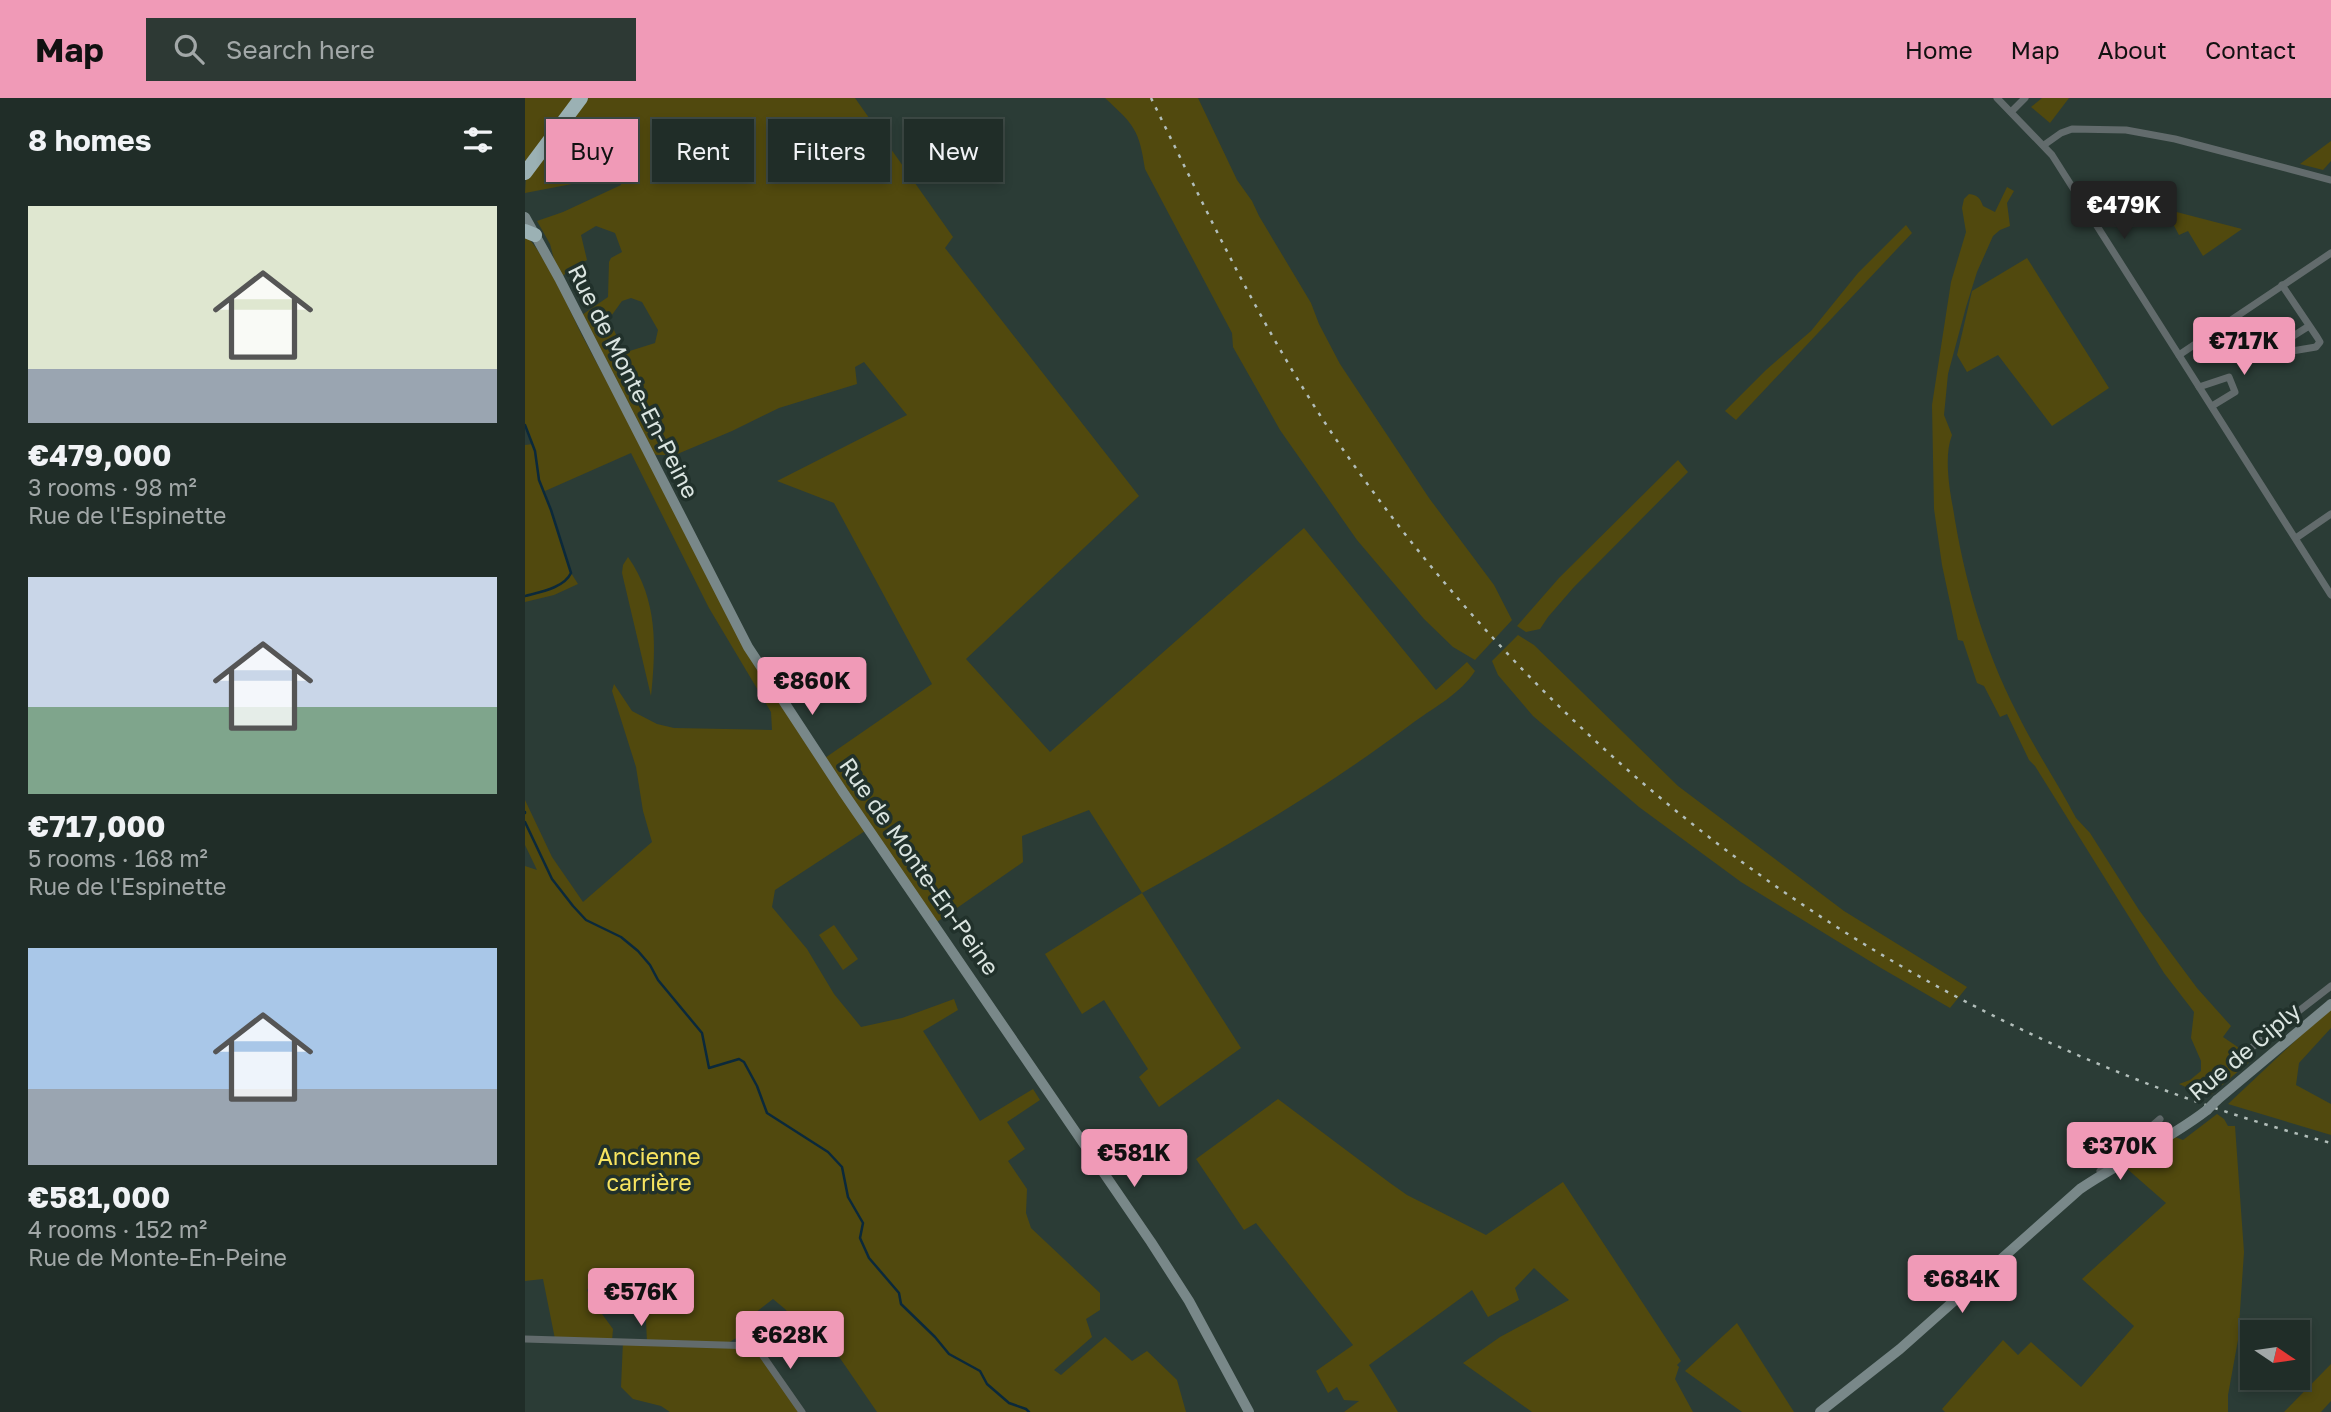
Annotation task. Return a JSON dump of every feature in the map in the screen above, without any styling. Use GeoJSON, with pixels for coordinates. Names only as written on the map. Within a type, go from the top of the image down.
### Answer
{"type":"FeatureCollection","features":[{"type":"Feature","properties":{"kind":"highway"},"geometry":{"type":"LineString","coordinates":[[527,169],[581,98]]}},
{"type":"Feature","properties":{"kind":"main road","name":"Rue de Monte-En-Peine"},"geometry":{"type":"LineString","coordinates":[[525,217],[530,233],[559,278],[748,647],[849,802],[1151,1242],[1189,1301],[1249,1412]]}},
{"type":"Feature","properties":{"kind":"main road","name":"Rue de Ciply"},"geometry":{"type":"LineString","coordinates":[[1820,1412],[1900,1349],[2080,1189],[2103,1173],[2179,1131],[2331,1004]]}},
{"type":"Feature","properties":{"kind":"street"},"geometry":{"type":"LineString","coordinates":[[1997,98],[2044,145],[2331,595]]}},
{"type":"Feature","properties":{"kind":"street"},"geometry":{"type":"LineString","coordinates":[[2011,112],[2025,98]]}},
{"type":"Feature","properties":{"kind":"street"},"geometry":{"type":"LineString","coordinates":[[2044,145],[2072,129],[2126,130],[2175,139],[2331,180]]}},
{"type":"Feature","properties":{"kind":"street"},"geometry":{"type":"LineString","coordinates":[[2179,355],[2331,253]]}},
{"type":"Feature","properties":{"kind":"street"},"geometry":{"type":"LineString","coordinates":[[2282,285],[2320,342],[2316,348],[2292,351],[2288,344],[2290,338],[2309,326]]}},
{"type":"Feature","properties":{"kind":"street"},"geometry":{"type":"LineString","coordinates":[[2199,387],[2229,377],[2235,392],[2212,406]]}},
{"type":"Feature","properties":{"kind":"street"},"geometry":{"type":"LineString","coordinates":[[2296,538],[2331,514]]}},
{"type":"Feature","properties":{"kind":"street"},"geometry":{"type":"LineString","coordinates":[[2246,1052],[2331,986]]}},
{"type":"Feature","properties":{"kind":"street"},"geometry":{"type":"LineString","coordinates":[[2080,1189],[2160,1119]]}},
{"type":"Feature","properties":{"kind":"street"},"geometry":{"type":"LineString","coordinates":[[525,1339],[756,1346],[802,1412]]}},
{"type":"Feature","properties":{"kind":"green space"},"geometry":{"type":"Polygon","coordinates":[[[525,98],[576,98],[560,119],[546,119],[546,137],[525,164],[525,98]]]}},
{"type":"Feature","properties":{"kind":"green space","name":"Ancienne carrière"},"geometry":{"type":"Polygon","coordinates":[[[588,98],[855,98],[870,119],[768,119],[768,182],[890,182],[890,148],[904,168],[904,182],[914,182],[953,237],[945,248],[1139,496],[966,659],[1050,752],[1304,528],[1436,690],[1467,662],[1475,671],[1463,686],[1447,699],[1315,791],[1142,893],[1089,810],[1022,836],[1023,862],[934,924],[868,829],[775,890],[772,907],[807,949],[834,994],[861,1027],[902,1018],[954,999],[958,1010],[923,1031],[980,1121],[1033,1089],[1040,1100],[1007,1122],[1025,1149],[1008,1161],[1027,1189],[1026,1213],[1031,1228],[1100,1293],[1100,1310],[1086,1319],[1092,1337],[1054,1370],[1061,1375],[1105,1337],[1132,1361],[1147,1351],[1177,1380],[1186,1412],[877,1412],[813,1319],[801,1327],[773,1299],[751,1316],[745,1333],[726,1344],[756,1346],[800,1410],[670,1412],[661,1406],[633,1399],[621,1387],[623,1341],[647,1342],[646,1320],[650,1311],[601,1272],[596,1275],[587,1290],[613,1329],[612,1341],[555,1339],[543,1279],[525,1281],[525,866],[537,870],[525,845],[525,800],[552,857],[583,902],[652,842],[643,811],[636,767],[612,691],[614,684],[632,711],[657,724],[674,728],[772,730],[771,712],[709,608],[631,453],[545,491],[571,573],[578,584],[554,595],[525,602],[525,445],[533,444],[525,425],[525,235],[549,269],[596,362],[635,429],[579,317],[608,297],[609,262],[622,252],[615,233],[596,226],[581,235],[587,260],[559,278],[550,244],[537,221],[621,185],[620,182],[638,182],[638,119],[572,119],[588,98]],[[631,298],[622,301],[609,319],[622,348],[617,355],[655,343],[658,330],[642,302],[631,298]],[[864,362],[855,367],[857,384],[779,408],[675,455],[656,455],[646,447],[724,603],[822,760],[932,684],[834,503],[777,481],[907,415],[864,362]]]}},
{"type":"Feature","properties":{"kind":"green space"},"geometry":{"type":"Polygon","coordinates":[[[1105,98],[1198,98],[1237,180],[1311,303],[1340,364],[1429,498],[1494,585],[1512,620],[1475,660],[1453,647],[1424,619],[1357,540],[1280,430],[1233,347],[1232,333],[1145,169],[1134,129],[1105,98]]]}},
{"type":"Feature","properties":{"kind":"green space"},"geometry":{"type":"Polygon","coordinates":[[[2042,98],[2069,98],[2050,123],[2031,107],[2042,98]]]}},
{"type":"Feature","properties":{"kind":"green space"},"geometry":{"type":"Polygon","coordinates":[[[2331,141],[2331,161],[2323,170],[2300,164],[2331,141]]]}},
{"type":"Feature","properties":{"kind":"green space"},"geometry":{"type":"Polygon","coordinates":[[[546,152],[546,182],[582,182],[525,193],[526,177],[546,152]]]}},
{"type":"Feature","properties":{"kind":"green space"},"geometry":{"type":"Polygon","coordinates":[[[2007,187],[2014,191],[2007,203],[2010,226],[1993,236],[1977,272],[1948,374],[1944,415],[1952,435],[1948,471],[1963,561],[1994,663],[2030,738],[2076,818],[2090,833],[2139,910],[2197,988],[2231,1026],[2223,1037],[2254,1058],[2208,1097],[2179,1084],[2190,1080],[2201,1071],[2201,1061],[2191,1038],[2194,1012],[2164,973],[2029,760],[2007,714],[2000,717],[1984,686],[1977,683],[1963,641],[1958,640],[1942,565],[1934,509],[1932,405],[1951,282],[1966,232],[1962,208],[1964,199],[1969,194],[1975,195],[1983,206],[1995,212],[2007,187]]]}},
{"type":"Feature","properties":{"kind":"green space"},"geometry":{"type":"Polygon","coordinates":[[[2165,209],[2242,229],[2203,256],[2188,231],[2179,235],[2165,209]]]}},
{"type":"Feature","properties":{"kind":"green space"},"geometry":{"type":"Polygon","coordinates":[[[1906,225],[1912,233],[1736,420],[1725,411],[1811,331],[1858,273],[1906,225]]]}},
{"type":"Feature","properties":{"kind":"green space"},"geometry":{"type":"Polygon","coordinates":[[[2027,258],[2109,388],[2052,426],[1998,355],[1967,372],[1957,355],[1972,291],[2027,258]]]}},
{"type":"Feature","properties":{"kind":"green space"},"geometry":{"type":"Polygon","coordinates":[[[1678,460],[1688,472],[1574,587],[1540,629],[1526,632],[1517,626],[1559,578],[1678,460]]]}},
{"type":"Feature","properties":{"kind":"green space"},"geometry":{"type":"Polygon","coordinates":[[[628,557],[645,590],[653,624],[651,696],[622,573],[628,557]]]}},
{"type":"Feature","properties":{"kind":"green space"},"geometry":{"type":"Polygon","coordinates":[[[1518,635],[1534,645],[1678,786],[1844,911],[1967,987],[1950,1008],[1741,882],[1639,807],[1533,716],[1498,675],[1492,661],[1518,635]]]}},
{"type":"Feature","properties":{"kind":"green space"},"geometry":{"type":"Polygon","coordinates":[[[1142,893],[1241,1048],[1159,1107],[1139,1077],[1148,1069],[1104,1000],[1082,1014],[1045,954],[1142,893]]]}},
{"type":"Feature","properties":{"kind":"green space"},"geometry":{"type":"Polygon","coordinates":[[[834,925],[858,959],[843,970],[819,935],[834,925]]]}},
{"type":"Feature","properties":{"kind":"green space"},"geometry":{"type":"Polygon","coordinates":[[[2331,1007],[2331,1028],[2299,1063],[2296,1085],[2331,1104],[2331,1135],[2228,1104],[2331,1007]]]}},
{"type":"Feature","properties":{"kind":"green space"},"geometry":{"type":"Polygon","coordinates":[[[1278,1099],[1407,1195],[1486,1235],[1563,1182],[1681,1361],[1677,1365],[1679,1367],[1675,1379],[1693,1412],[1532,1412],[1463,1363],[1500,1337],[1569,1300],[1534,1268],[1515,1288],[1519,1300],[1488,1317],[1472,1290],[1369,1365],[1398,1412],[1344,1412],[1359,1401],[1344,1400],[1337,1387],[1328,1393],[1316,1371],[1353,1345],[1256,1223],[1244,1230],[1196,1159],[1278,1099]]]}},
{"type":"Feature","properties":{"kind":"green space"},"geometry":{"type":"Polygon","coordinates":[[[2217,1114],[2228,1126],[2235,1126],[2244,1252],[2238,1340],[2228,1395],[2228,1412],[1945,1412],[1942,1409],[2003,1340],[2018,1355],[2031,1342],[2081,1387],[2134,1326],[2082,1279],[2166,1203],[2125,1167],[2170,1135],[2183,1140],[2217,1114]]]}},
{"type":"Feature","properties":{"kind":"green space"},"geometry":{"type":"Polygon","coordinates":[[[1737,1323],[1794,1412],[1742,1412],[1685,1371],[1737,1323]]]}},
{"type":"Feature","properties":{"kind":"green space"},"geometry":{"type":"Polygon","coordinates":[[[2331,1364],[2331,1401],[2321,1412],[2284,1412],[2306,1390],[2310,1390],[2310,1385],[2331,1364]]]}},
{"type":"Feature","properties":{"kind":"waterway"},"geometry":{"type":"LineString","coordinates":[[525,425],[535,451],[539,480],[571,573],[557,586],[525,596]]}},
{"type":"Feature","properties":{"kind":"waterway"},"geometry":{"type":"LineString","coordinates":[[525,822],[552,879],[573,906],[586,920],[621,937],[638,951],[702,1033],[709,1068],[739,1059],[744,1062],[767,1113],[828,1152],[842,1167],[848,1197],[863,1223],[860,1238],[869,1258],[899,1293],[901,1304],[949,1354],[980,1371],[987,1384],[1009,1403],[1029,1412]]}},
{"type":"Feature","properties":{"kind":"railway"},"geometry":{"type":"LineString","coordinates":[[1151,98],[1265,322],[1344,451],[1438,575],[1542,689],[1654,793],[1775,886],[1904,968],[2040,1038],[2182,1097],[2331,1143]]}}]}
